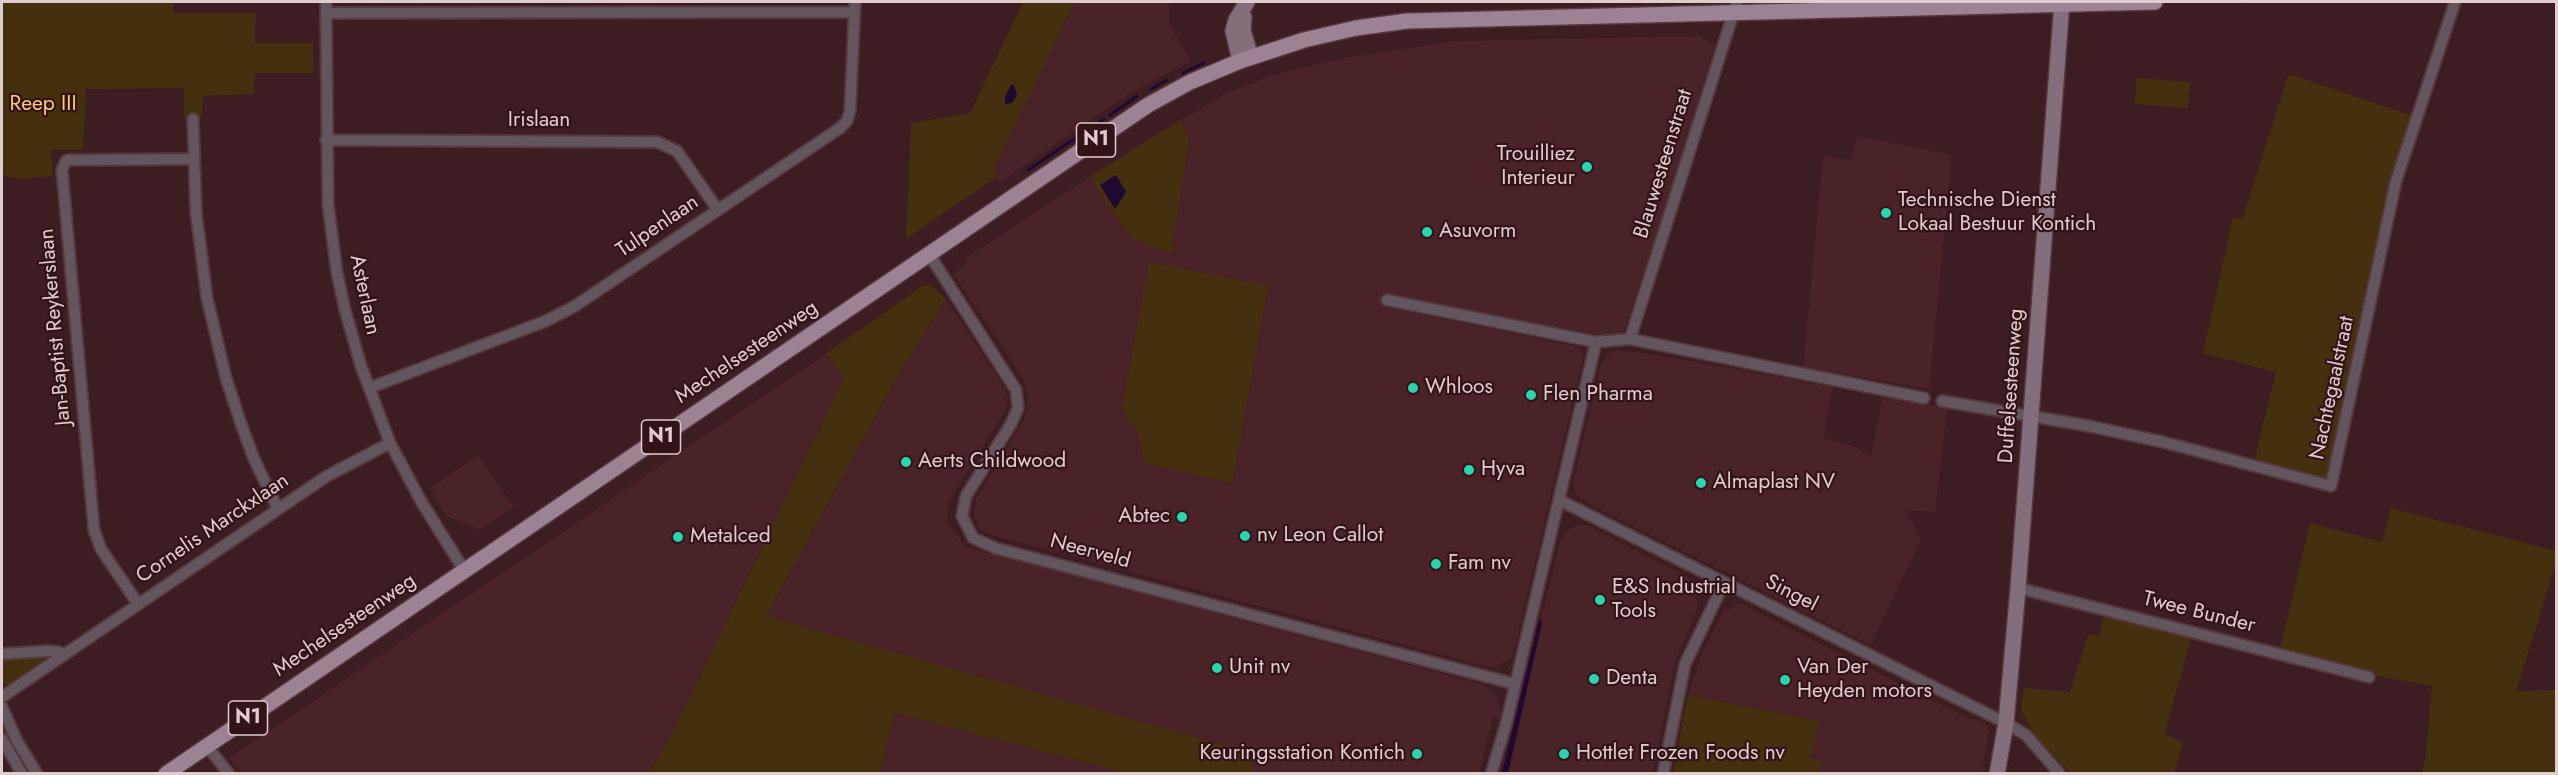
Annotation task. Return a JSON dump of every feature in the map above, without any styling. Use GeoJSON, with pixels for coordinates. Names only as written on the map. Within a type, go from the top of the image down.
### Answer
{"type":"FeatureCollection","features":[{"type":"Feature","properties":{"kind":"main road","name":"N1"},"geometry":{"type":"LineString","coordinates":[[1245,59],[1305,40],[1356,28],[1407,21],[1735,7],[2155,2]]}},
{"type":"Feature","properties":{"kind":"main road","name":"Mechelsesteenweg"},"geometry":{"type":"LineString","coordinates":[[166,774],[1148,105],[1190,82],[1245,59]]}},
{"type":"Feature","properties":{"kind":"street","name":"Asterlaan"},"geometry":{"type":"LineString","coordinates":[[326,2],[328,204],[337,273],[353,340],[390,443],[422,502],[465,570]]}},
{"type":"Feature","properties":{"kind":"street"},"geometry":{"type":"LineString","coordinates":[[1245,59],[1233,32],[1236,20],[1249,2]]}},
{"type":"Feature","properties":{"kind":"street","name":"Nachtegaalstraat"},"geometry":{"type":"LineString","coordinates":[[2031,417],[2163,442],[2331,486],[2396,181],[2455,2]]}},
{"type":"Feature","properties":{"kind":"street","name":"Duffelsesteenweg"},"geometry":{"type":"LineString","coordinates":[[1997,774],[2006,723],[2018,588],[2062,3]]}},
{"type":"Feature","properties":{"kind":"street"},"geometry":{"type":"LineString","coordinates":[[326,13],[855,7]]}},
{"type":"Feature","properties":{"kind":"street","name":"Tulpenlaan"},"geometry":{"type":"LineString","coordinates":[[369,388],[501,339],[562,313],[589,297],[847,121],[850,111],[855,7]]}},
{"type":"Feature","properties":{"kind":"street","name":"Blauwesteenstraat"},"geometry":{"type":"LineString","coordinates":[[1630,339],[1735,7]]}},
{"type":"Feature","properties":{"kind":"street"},"geometry":{"type":"LineString","coordinates":[[193,119],[193,159],[201,264],[216,340],[240,421],[254,459],[278,509]]}},
{"type":"Feature","properties":{"kind":"street","name":"Irislaan"},"geometry":{"type":"LineString","coordinates":[[326,140],[657,142],[676,151],[717,210]]}},
{"type":"Feature","properties":{"kind":"street","name":"Jan-Baptist Reykerslaan"},"geometry":{"type":"LineString","coordinates":[[138,604],[101,549],[94,530],[62,170],[66,161],[69,160],[193,159]]}},
{"type":"Feature","properties":{"kind":"street","name":"Neerveld"},"geometry":{"type":"LineString","coordinates":[[929,254],[1016,390],[1018,408],[1011,424],[966,496],[963,516],[974,538],[995,548],[1515,684]]}},
{"type":"Feature","properties":{"kind":"street"},"geometry":{"type":"LineString","coordinates":[[1387,300],[1596,342],[1630,339],[1924,398]]}},
{"type":"Feature","properties":{"kind":"street"},"geometry":{"type":"LineString","coordinates":[[1491,774],[1515,684],[1596,342]]}},
{"type":"Feature","properties":{"kind":"street"},"geometry":{"type":"LineString","coordinates":[[1942,401],[2031,417]]}},
{"type":"Feature","properties":{"kind":"street","name":"Cornelis Marckxlaan"},"geometry":{"type":"LineString","coordinates":[[2,697],[337,470],[390,443]]}},
{"type":"Feature","properties":{"kind":"street","name":"Singel"},"geometry":{"type":"LineString","coordinates":[[1559,500],[2006,723],[2026,735],[2060,774]]}},
{"type":"Feature","properties":{"kind":"street"},"geometry":{"type":"LineString","coordinates":[[1663,774],[1685,664],[1724,583]]}},
{"type":"Feature","properties":{"kind":"street","name":"Twee Bunder"},"geometry":{"type":"LineString","coordinates":[[2018,588],[2369,677]]}},
{"type":"Feature","properties":{"kind":"street"},"geometry":{"type":"LineString","coordinates":[[2,654],[48,651],[59,652],[63,655]]}},
{"type":"Feature","properties":{"kind":"street"},"geometry":{"type":"LineString","coordinates":[[2,707],[17,741],[37,774]]}},
{"type":"Feature","properties":{"kind":"street"},"geometry":{"type":"LineString","coordinates":[[2,739],[22,774]]}},
{"type":"Feature","properties":{"kind":"street"},"geometry":{"type":"LineString","coordinates":[[207,746],[229,774]]}},
{"type":"Feature","properties":{"kind":"shaded area"},"geometry":{"type":"Polygon","coordinates":[[[1075,2],[1169,2],[1169,24],[1191,61],[1132,92],[1000,182],[993,169],[1075,2]]]}},
{"type":"Feature","properties":{"kind":"shaded area"},"geometry":{"type":"Polygon","coordinates":[[[1699,36],[1715,45],[1677,172],[1624,331],[1610,337],[1387,295],[1385,307],[1578,347],[1584,354],[1513,656],[1508,661],[1495,667],[1485,666],[995,536],[981,530],[974,516],[976,499],[1025,418],[1028,393],[1013,363],[953,274],[968,263],[965,258],[1149,139],[1225,94],[1270,76],[1344,58],[1455,41],[1699,36]]]}},
{"type":"Feature","properties":{"kind":"shaded area"},"geometry":{"type":"Polygon","coordinates":[[[1011,85],[1014,85],[1017,95],[1013,102],[1005,105],[1005,97],[1011,85]]]}},
{"type":"Feature","properties":{"kind":"shaded area"},"geometry":{"type":"Polygon","coordinates":[[[1857,136],[1952,155],[1929,389],[1803,367],[1823,156],[1851,160],[1857,136]]]}},
{"type":"Feature","properties":{"kind":"shaded area"},"geometry":{"type":"Polygon","coordinates":[[[1116,175],[1126,192],[1115,209],[1100,185],[1116,175]]]}},
{"type":"Feature","properties":{"kind":"shaded area"},"geometry":{"type":"Polygon","coordinates":[[[946,299],[1006,390],[1008,398],[1007,407],[948,503],[947,521],[966,547],[1484,685],[1495,694],[1501,709],[1499,719],[1493,717],[1479,773],[1251,773],[1255,754],[766,616],[902,368],[946,299]]]}},
{"type":"Feature","properties":{"kind":"shaded area"},"geometry":{"type":"Polygon","coordinates":[[[1616,350],[1657,355],[1833,387],[1823,438],[1853,446],[1871,457],[1883,395],[1947,408],[1935,512],[1906,510],[1921,539],[1871,645],[1593,506],[1576,495],[1573,483],[1600,367],[1606,356],[1616,350]]]}},
{"type":"Feature","properties":{"kind":"shaded area"},"geometry":{"type":"Polygon","coordinates":[[[827,353],[844,378],[671,736],[649,773],[242,774],[229,758],[827,353]]]}},
{"type":"Feature","properties":{"kind":"shaded area"},"geometry":{"type":"Polygon","coordinates":[[[478,455],[514,507],[480,530],[446,516],[430,488],[478,455]]]}},
{"type":"Feature","properties":{"kind":"shaded area"},"geometry":{"type":"Polygon","coordinates":[[[1578,525],[1586,525],[1686,576],[1692,582],[1698,607],[1675,663],[1653,773],[1508,774],[1542,623],[1541,618],[1560,542],[1568,530],[1578,525]]]}},
{"type":"Feature","properties":{"kind":"shaded area"},"geometry":{"type":"Polygon","coordinates":[[[1740,603],[1971,720],[1973,718],[1986,725],[1989,730],[1982,773],[1820,773],[1822,761],[1810,758],[1818,721],[1688,695],[1700,657],[1725,607],[1729,609],[1740,603]]]}},
{"type":"Feature","properties":{"kind":"shaded area"},"geometry":{"type":"Polygon","coordinates":[[[1539,620],[1542,623],[1508,773],[1502,773],[1539,620]]]}},
{"type":"Feature","properties":{"kind":"shaded area"},"geometry":{"type":"Polygon","coordinates":[[[894,713],[1126,773],[880,774],[894,713]]]}},
{"type":"Feature","properties":{"kind":"green space","name":"Reep III"},"geometry":{"type":"Polygon","coordinates":[[[2,2],[173,2],[173,13],[256,13],[255,43],[313,43],[313,73],[255,73],[254,94],[203,96],[202,117],[184,117],[184,88],[86,89],[83,150],[51,150],[53,176],[20,179],[2,175],[2,2]]]}},
{"type":"Feature","properties":{"kind":"green space"},"geometry":{"type":"Polygon","coordinates":[[[1023,2],[1075,2],[993,169],[997,177],[906,239],[911,123],[970,113],[1023,2]]]}},
{"type":"Feature","properties":{"kind":"green space"},"geometry":{"type":"Polygon","coordinates":[[[2289,74],[2414,116],[2392,183],[2327,479],[2324,480],[2254,461],[2276,372],[2203,353],[2233,217],[2242,219],[2289,74]]]}},
{"type":"Feature","properties":{"kind":"green space"},"geometry":{"type":"Polygon","coordinates":[[[2136,78],[2190,82],[2188,108],[2135,104],[2136,78]]]}},
{"type":"Feature","properties":{"kind":"green space"},"geometry":{"type":"Polygon","coordinates":[[[1180,120],[1189,140],[1171,254],[1132,239],[1089,177],[1180,120]]]}},
{"type":"Feature","properties":{"kind":"green space"},"geometry":{"type":"Polygon","coordinates":[[[1149,262],[1268,286],[1232,483],[1144,463],[1140,437],[1122,408],[1149,262]]]}},
{"type":"Feature","properties":{"kind":"green space"},"geometry":{"type":"Polygon","coordinates":[[[929,284],[946,299],[902,368],[766,616],[1256,754],[1251,773],[1126,773],[894,713],[880,773],[649,773],[671,736],[844,378],[827,353],[921,287],[929,284]]]}},
{"type":"Feature","properties":{"kind":"green space"},"geometry":{"type":"Polygon","coordinates":[[[2391,508],[2556,551],[2556,563],[2516,691],[2556,690],[2556,773],[2422,773],[2426,754],[2432,686],[2378,676],[2370,674],[2370,671],[2280,649],[2310,523],[2382,542],[2391,508]]]}},
{"type":"Feature","properties":{"kind":"green space"},"geometry":{"type":"Polygon","coordinates":[[[2105,613],[2192,635],[2165,733],[2183,743],[2174,773],[2070,773],[2034,735],[2021,710],[2024,688],[2070,692],[2089,634],[2099,636],[2105,613]]]}},
{"type":"Feature","properties":{"kind":"green space"},"geometry":{"type":"Polygon","coordinates":[[[51,656],[12,684],[5,684],[2,681],[3,659],[51,656]]]}},
{"type":"Feature","properties":{"kind":"green space"},"geometry":{"type":"Polygon","coordinates":[[[1688,695],[1819,721],[1810,758],[1822,761],[1820,773],[1673,773],[1688,695]]]}},
{"type":"Feature","properties":{"kind":"green space"},"geometry":{"type":"Polygon","coordinates":[[[2,715],[32,773],[27,773],[6,740],[2,729],[2,715]]]}},
{"type":"Feature","properties":{"kind":"waterway"},"geometry":{"type":"LineString","coordinates":[[1183,73],[1204,63]]}},
{"type":"Feature","properties":{"kind":"waterway"},"geometry":{"type":"LineString","coordinates":[[1151,89],[1167,80]]}},
{"type":"Feature","properties":{"kind":"waterway"},"geometry":{"type":"LineString","coordinates":[[1110,115],[1137,96]]}},
{"type":"Feature","properties":{"kind":"waterway"},"geometry":{"type":"LineString","coordinates":[[1028,170],[1104,119]]}},
{"type":"Feature","properties":{"kind":"place","name":"Trouilliez Interieur"},"geometry":{"type":"Point","coordinates":[1587,167]}},
{"type":"Feature","properties":{"kind":"place","name":"Technische Dienst Lokaal Bestuur Kontich"},"geometry":{"type":"Point","coordinates":[1886,213]}},
{"type":"Feature","properties":{"kind":"place","name":"Asuvorm"},"geometry":{"type":"Point","coordinates":[1427,232]}},
{"type":"Feature","properties":{"kind":"place","name":"Whloos"},"geometry":{"type":"Point","coordinates":[1413,388]}},
{"type":"Feature","properties":{"kind":"place","name":"Flen Pharma"},"geometry":{"type":"Point","coordinates":[1531,395]}},
{"type":"Feature","properties":{"kind":"place","name":"Aerts Childwood"},"geometry":{"type":"Point","coordinates":[906,462]}},
{"type":"Feature","properties":{"kind":"place","name":"Hyva"},"geometry":{"type":"Point","coordinates":[1469,470]}},
{"type":"Feature","properties":{"kind":"place","name":"Almaplast NV"},"geometry":{"type":"Point","coordinates":[1701,483]}},
{"type":"Feature","properties":{"kind":"place","name":"Abtec"},"geometry":{"type":"Point","coordinates":[1182,517]}},
{"type":"Feature","properties":{"kind":"place","name":"nv Leon Callot"},"geometry":{"type":"Point","coordinates":[1245,536]}},
{"type":"Feature","properties":{"kind":"place","name":"Metalced"},"geometry":{"type":"Point","coordinates":[678,537]}},
{"type":"Feature","properties":{"kind":"place","name":"Fam nv"},"geometry":{"type":"Point","coordinates":[1436,564]}},
{"type":"Feature","properties":{"kind":"place","name":"E&S Industrial Tools"},"geometry":{"type":"Point","coordinates":[1600,600]}},
{"type":"Feature","properties":{"kind":"place","name":"Unit nv"},"geometry":{"type":"Point","coordinates":[1217,668]}},
{"type":"Feature","properties":{"kind":"place","name":"Denta"},"geometry":{"type":"Point","coordinates":[1594,679]}},
{"type":"Feature","properties":{"kind":"place","name":"Van Der Heyden motors"},"geometry":{"type":"Point","coordinates":[1785,680]}},
{"type":"Feature","properties":{"kind":"place","name":"Keuringsstation Kontich"},"geometry":{"type":"Point","coordinates":[1417,754]}},
{"type":"Feature","properties":{"kind":"place","name":"Hottlet Frozen Foods nv"},"geometry":{"type":"Point","coordinates":[1564,754]}}]}
